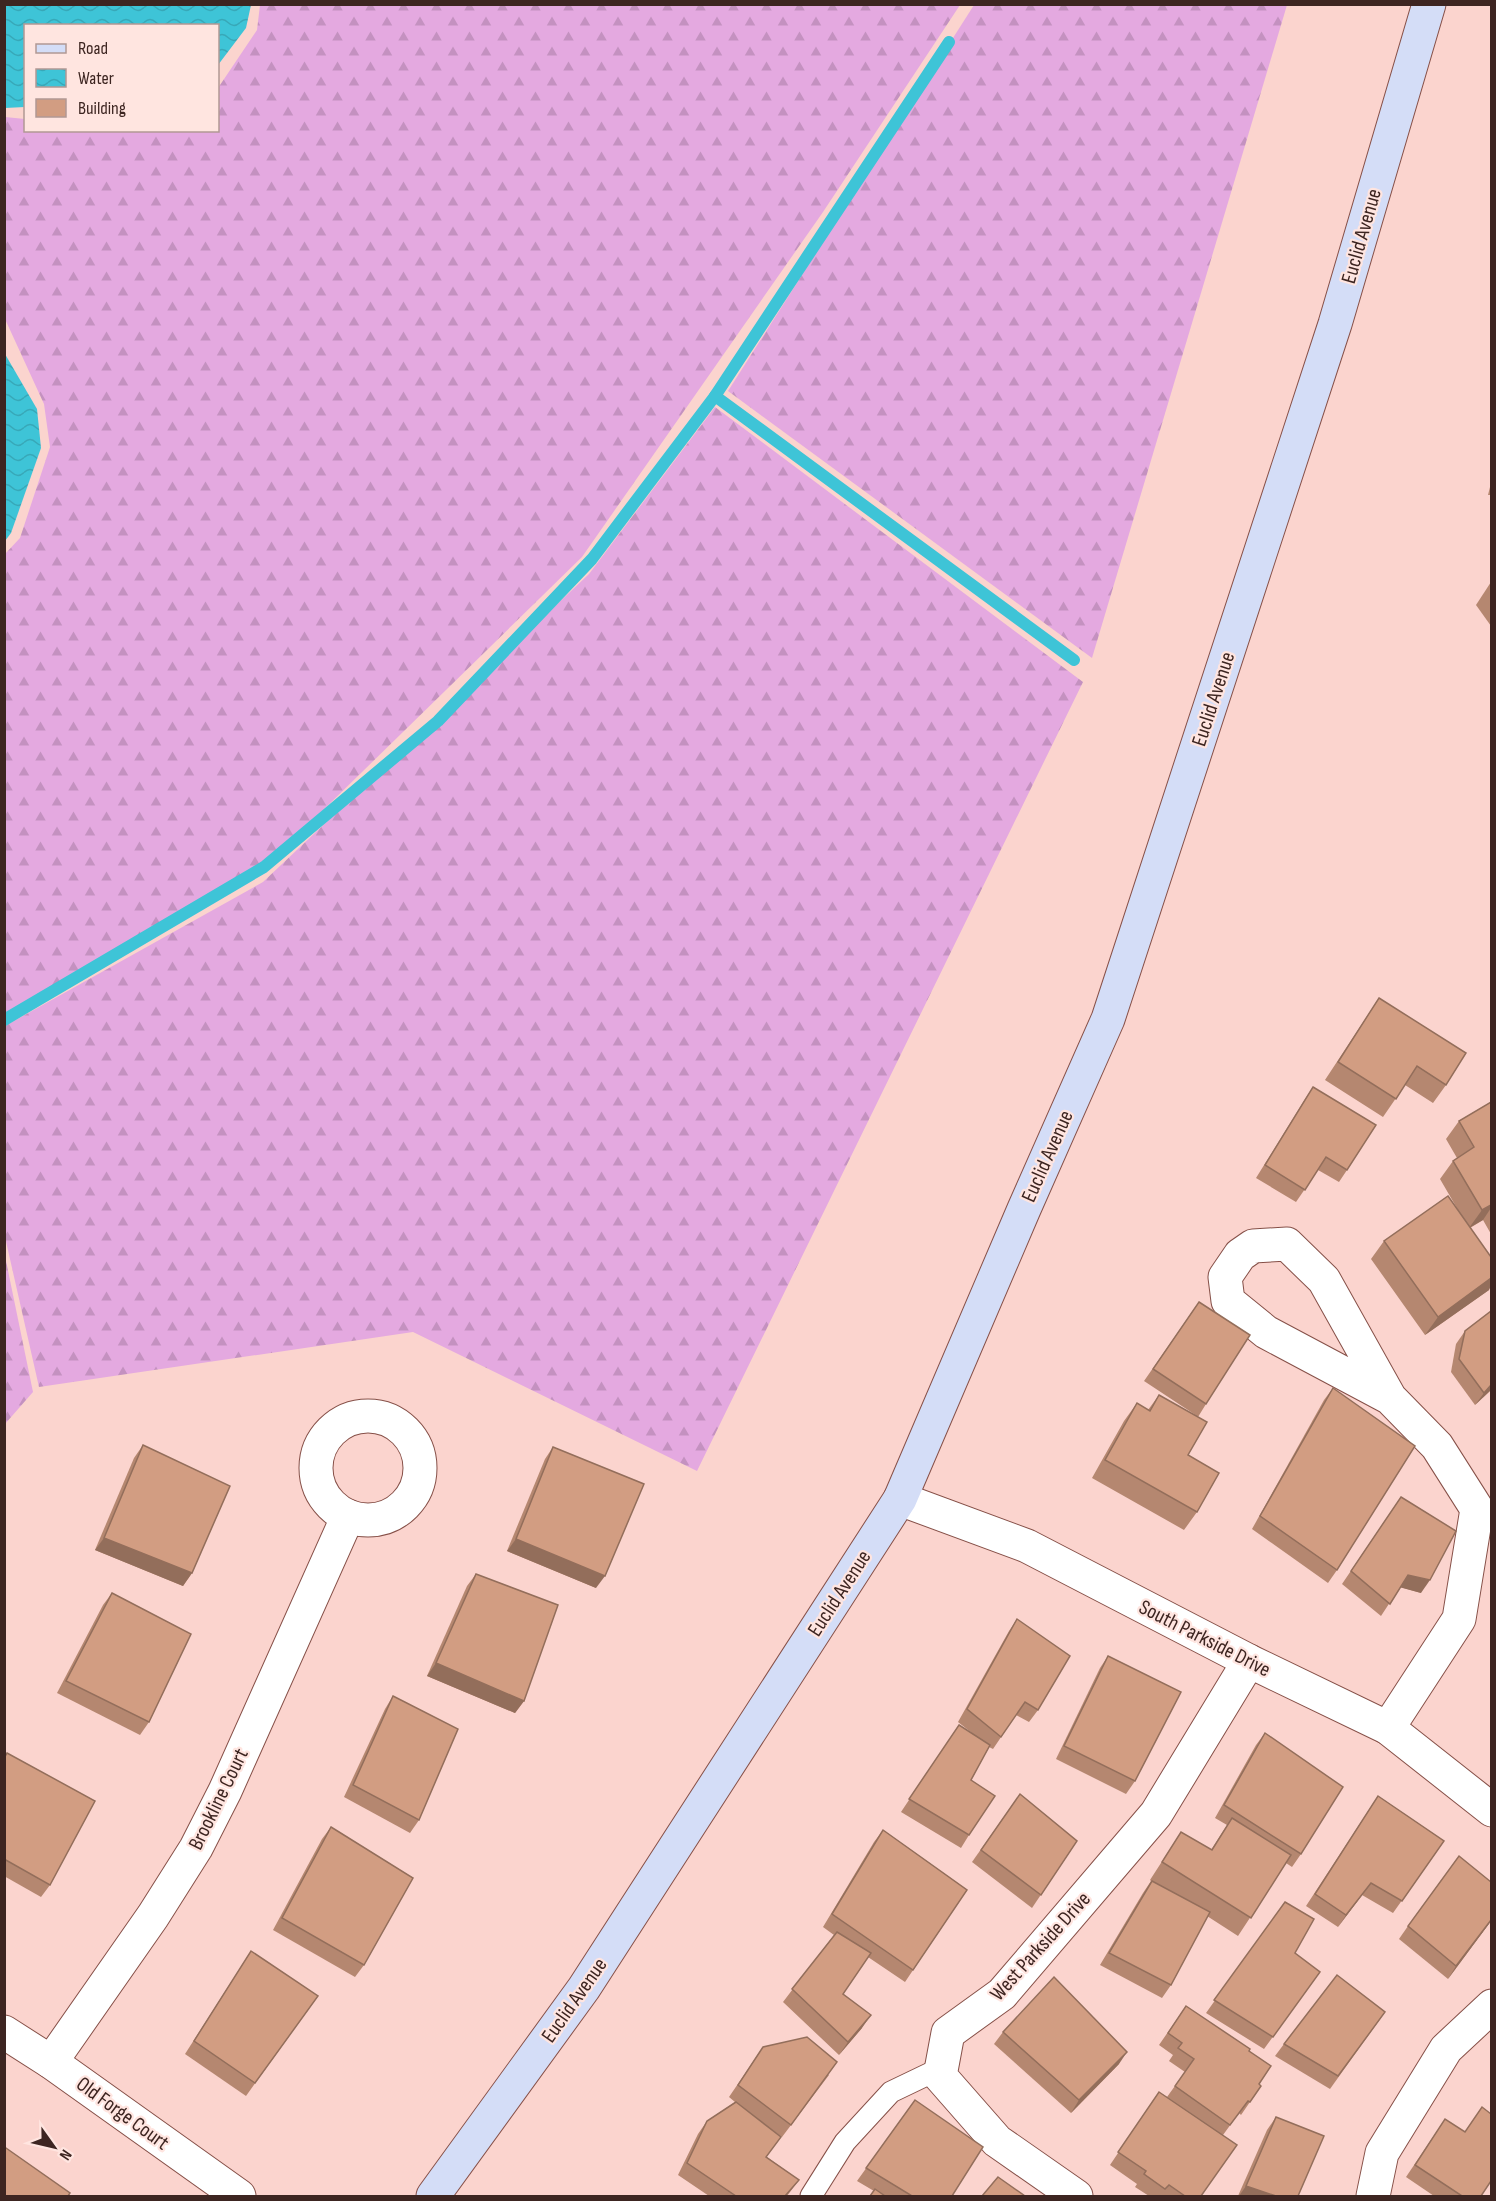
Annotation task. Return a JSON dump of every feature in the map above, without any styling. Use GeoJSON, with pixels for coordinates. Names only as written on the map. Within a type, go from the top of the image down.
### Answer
{"type":"FeatureCollection","features":[{"type":"Feature","properties":{"kind":"main road","name":"Euclid Avenue"},"geometry":{"type":"LineString","coordinates":[[433,2196],[584,1988],[900,1499],[1108,1019],[1335,324],[1429,4]]}},
{"type":"Feature","properties":{"kind":"street"},"geometry":{"type":"LineString","coordinates":[[1388,1728],[1459,1618],[1477,1509],[1437,1446],[1390,1398],[1324,1280],[1287,1244],[1253,1245],[1240,1255],[1225,1277],[1228,1301],[1266,1332],[1390,1398]]}},
{"type":"Feature","properties":{"kind":"street","name":"South Parkside Drive"},"geometry":{"type":"LineString","coordinates":[[900,1499],[1027,1546],[1249,1662],[1388,1728],[1491,1810]]}},
{"type":"Feature","properties":{"kind":"street","name":"Brookline Court"},"geometry":{"type":"LineString","coordinates":[[51,2062],[153,1916],[196,1848],[225,1791],[348,1516]]}},
{"type":"Feature","properties":{"kind":"street","name":"West Parkside Drive"},"geometry":{"type":"LineString","coordinates":[[941,2068],[948,2034],[1002,1994],[1156,1814],[1249,1662]]}},
{"type":"Feature","properties":{"kind":"street"},"geometry":{"type":"LineString","coordinates":[[1373,2196],[1382,2153],[1446,2049],[1491,2006]]}},
{"type":"Feature","properties":{"kind":"street","name":"Old Forge Court"},"geometry":{"type":"LineString","coordinates":[[4,2031],[239,2196]]}},
{"type":"Feature","properties":{"kind":"street"},"geometry":{"type":"LineString","coordinates":[[941,2068],[940,2076],[997,2141],[1076,2196]]}},
{"type":"Feature","properties":{"kind":"lane"},"geometry":{"type":"LineString","coordinates":[[811,2196],[845,2142],[891,2092],[941,2068]]}},
{"type":"Feature","properties":{"kind":"green space"},"geometry":{"type":"Polygon","coordinates":[[[260,5],[960,5],[823,212],[582,557],[271,861],[5,1014],[5,554],[20,538],[50,447],[44,404],[5,319],[5,117],[24,119],[24,132],[219,132],[219,87],[257,30],[260,5]]]}},
{"type":"Feature","properties":{"kind":"green space"},"geometry":{"type":"Polygon","coordinates":[[[974,5],[1287,5],[1092,658],[728,391],[974,5]]]}},
{"type":"Feature","properties":{"kind":"green space"},"geometry":{"type":"Polygon","coordinates":[[[715,407],[1083,682],[697,1471],[413,1332],[39,1387],[5,1237],[5,1026],[263,882],[589,574],[715,407]]]}},
{"type":"Feature","properties":{"kind":"green space"},"geometry":{"type":"Polygon","coordinates":[[[5,1256],[33,1392],[4,1424],[5,1256]]]}},
{"type":"Feature","properties":{"kind":"water"},"geometry":{"type":"Polygon","coordinates":[[[5,4],[251,4],[246,28],[219,64],[219,24],[24,24],[24,107],[5,108],[5,4]]]}},
{"type":"Feature","properties":{"kind":"water"},"geometry":{"type":"Polygon","coordinates":[[[5,354],[37,409],[41,448],[11,533],[5,541],[5,354]]]}},
{"type":"Feature","properties":{"kind":"building"},"geometry":{"type":"Polygon","coordinates":[[[1379,998],[1466,1053],[1446,1085],[1417,1066],[1396,1099],[1338,1062],[1379,998]]]}},
{"type":"Feature","properties":{"kind":"building"},"geometry":{"type":"Polygon","coordinates":[[[1313,1087],[1376,1125],[1347,1170],[1326,1157],[1305,1190],[1265,1165],[1313,1087]]]}},
{"type":"Feature","properties":{"kind":"building"},"geometry":{"type":"Polygon","coordinates":[[[1491,1102],[1491,1205],[1482,1210],[1453,1161],[1474,1147],[1459,1121],[1491,1102]]]}},
{"type":"Feature","properties":{"kind":"building"},"geometry":{"type":"Polygon","coordinates":[[[1448,1196],[1491,1257],[1491,1278],[1438,1317],[1384,1241],[1448,1196]]]}},
{"type":"Feature","properties":{"kind":"building"},"geometry":{"type":"Polygon","coordinates":[[[1199,1302],[1250,1335],[1206,1404],[1153,1369],[1199,1302]]]}},
{"type":"Feature","properties":{"kind":"building"},"geometry":{"type":"Polygon","coordinates":[[[1491,1311],[1491,1385],[1484,1393],[1459,1359],[1465,1331],[1491,1311]]]}},
{"type":"Feature","properties":{"kind":"building"},"geometry":{"type":"Polygon","coordinates":[[[1333,1388],[1415,1446],[1337,1570],[1260,1516],[1333,1388]]]}},
{"type":"Feature","properties":{"kind":"building"},"geometry":{"type":"Polygon","coordinates":[[[1159,1395],[1207,1422],[1188,1455],[1219,1473],[1197,1512],[1105,1460],[1137,1403],[1150,1411],[1159,1395]]]}},
{"type":"Feature","properties":{"kind":"building"},"geometry":{"type":"Polygon","coordinates":[[[143,1445],[230,1486],[192,1573],[104,1538],[143,1445]]]}},
{"type":"Feature","properties":{"kind":"building"},"geometry":{"type":"Polygon","coordinates":[[[553,1447],[644,1484],[605,1576],[516,1539],[553,1447]]]}},
{"type":"Feature","properties":{"kind":"building"},"geometry":{"type":"Polygon","coordinates":[[[1401,1497],[1456,1531],[1430,1580],[1408,1575],[1390,1604],[1351,1571],[1401,1497]]]}},
{"type":"Feature","properties":{"kind":"building"},"geometry":{"type":"Polygon","coordinates":[[[476,1574],[558,1605],[524,1701],[436,1663],[476,1574]]]}},
{"type":"Feature","properties":{"kind":"building"},"geometry":{"type":"Polygon","coordinates":[[[112,1593],[191,1634],[149,1722],[66,1681],[112,1593]]]}},
{"type":"Feature","properties":{"kind":"building"},"geometry":{"type":"Polygon","coordinates":[[[1017,1619],[1070,1656],[1038,1710],[1025,1702],[1001,1737],[967,1709],[1017,1619]]]}},
{"type":"Feature","properties":{"kind":"building"},"geometry":{"type":"Polygon","coordinates":[[[1108,1656],[1181,1692],[1135,1781],[1064,1746],[1108,1656]]]}},
{"type":"Feature","properties":{"kind":"building"},"geometry":{"type":"Polygon","coordinates":[[[393,1696],[458,1729],[419,1820],[353,1785],[393,1696]]]}},
{"type":"Feature","properties":{"kind":"building"},"geometry":{"type":"Polygon","coordinates":[[[959,1725],[990,1745],[971,1780],[995,1796],[969,1835],[909,1799],[959,1725]]]}},
{"type":"Feature","properties":{"kind":"building"},"geometry":{"type":"Polygon","coordinates":[[[1265,1733],[1343,1787],[1301,1854],[1224,1805],[1265,1733]]]}},
{"type":"Feature","properties":{"kind":"building"},"geometry":{"type":"Polygon","coordinates":[[[7,1753],[95,1801],[50,1885],[4,1859],[4,1758],[7,1753]]]}},
{"type":"Feature","properties":{"kind":"building"},"geometry":{"type":"Polygon","coordinates":[[[1020,1794],[1077,1841],[1041,1895],[981,1850],[1020,1794]]]}},
{"type":"Feature","properties":{"kind":"building"},"geometry":{"type":"Polygon","coordinates":[[[1378,1796],[1444,1841],[1402,1901],[1371,1883],[1346,1915],[1315,1894],[1378,1796]]]}},
{"type":"Feature","properties":{"kind":"building"},"geometry":{"type":"Polygon","coordinates":[[[1232,1818],[1291,1855],[1251,1918],[1162,1862],[1181,1832],[1212,1850],[1232,1818]]]}},
{"type":"Feature","properties":{"kind":"building"},"geometry":{"type":"Polygon","coordinates":[[[331,1827],[413,1878],[364,1965],[282,1918],[331,1827]]]}},
{"type":"Feature","properties":{"kind":"building"},"geometry":{"type":"Polygon","coordinates":[[[883,1830],[967,1890],[913,1970],[832,1914],[883,1830]]]}},
{"type":"Feature","properties":{"kind":"building"},"geometry":{"type":"Polygon","coordinates":[[[1459,1856],[1491,1882],[1491,1920],[1456,1966],[1408,1926],[1459,1856]]]}},
{"type":"Feature","properties":{"kind":"building"},"geometry":{"type":"Polygon","coordinates":[[[1152,1881],[1210,1912],[1171,1985],[1109,1953],[1152,1881]]]}},
{"type":"Feature","properties":{"kind":"building"},"geometry":{"type":"Polygon","coordinates":[[[1285,1902],[1314,1919],[1295,1953],[1320,1972],[1273,2037],[1214,2000],[1285,1902]]]}},
{"type":"Feature","properties":{"kind":"building"},"geometry":{"type":"Polygon","coordinates":[[[837,1932],[871,1953],[843,1994],[871,2015],[848,2042],[792,1989],[837,1932]]]}},
{"type":"Feature","properties":{"kind":"building"},"geometry":{"type":"Polygon","coordinates":[[[251,1951],[318,1996],[255,2083],[194,2041],[251,1951]]]}},
{"type":"Feature","properties":{"kind":"building"},"geometry":{"type":"Polygon","coordinates":[[[1337,1975],[1385,2012],[1338,2076],[1284,2044],[1337,1975]]]}},
{"type":"Feature","properties":{"kind":"building"},"geometry":{"type":"Polygon","coordinates":[[[1054,1977],[1127,2052],[1079,2100],[1003,2032],[1054,1977]]]}},
{"type":"Feature","properties":{"kind":"building"},"geometry":{"type":"Polygon","coordinates":[[[1186,2006],[1271,2066],[1250,2102],[1248,2101],[1230,2125],[1175,2086],[1194,2059],[1178,2048],[1182,2043],[1168,2033],[1186,2006]]]}},
{"type":"Feature","properties":{"kind":"building"},"geometry":{"type":"Polygon","coordinates":[[[807,2037],[837,2062],[791,2125],[738,2085],[763,2047],[807,2037]]]}},
{"type":"Feature","properties":{"kind":"building"},"geometry":{"type":"Polygon","coordinates":[[[1159,2092],[1237,2145],[1201,2196],[1185,2196],[1169,2185],[1165,2189],[1144,2174],[1146,2171],[1118,2152],[1159,2092]]]}},
{"type":"Feature","properties":{"kind":"building"},"geometry":{"type":"Polygon","coordinates":[[[915,2100],[983,2147],[952,2196],[912,2196],[866,2168],[915,2100]]]}},
{"type":"Feature","properties":{"kind":"building"},"geometry":{"type":"Polygon","coordinates":[[[736,2102],[781,2137],[766,2157],[799,2180],[785,2196],[736,2196],[687,2163],[707,2121],[736,2102]]]}},
{"type":"Feature","properties":{"kind":"building"},"geometry":{"type":"Polygon","coordinates":[[[1482,2107],[1491,2114],[1491,2181],[1481,2196],[1462,2196],[1415,2165],[1445,2119],[1465,2132],[1482,2107]]]}},
{"type":"Feature","properties":{"kind":"building"},"geometry":{"type":"Polygon","coordinates":[[[1276,2117],[1324,2136],[1298,2196],[1276,2196],[1246,2186],[1276,2117]]]}},
{"type":"Feature","properties":{"kind":"building"},"geometry":{"type":"Polygon","coordinates":[[[6,2148],[70,2193],[68,2196],[4,2196],[4,2150],[6,2148]]]}},
{"type":"Feature","properties":{"kind":"building"},"geometry":{"type":"Polygon","coordinates":[[[998,2177],[1025,2196],[982,2196],[998,2177]]]}},
{"type":"Feature","properties":{"kind":"building"},"geometry":{"type":"Polygon","coordinates":[[[875,2189],[885,2196],[870,2196],[875,2189]]]}},
{"type":"Feature","properties":{"kind":"waterway"},"geometry":{"type":"LineString","coordinates":[[4,1020],[264,867],[438,721],[592,559],[715,396],[949,42]]}},
{"type":"Feature","properties":{"kind":"waterway"},"geometry":{"type":"LineString","coordinates":[[715,396],[1074,660]]}}]}
